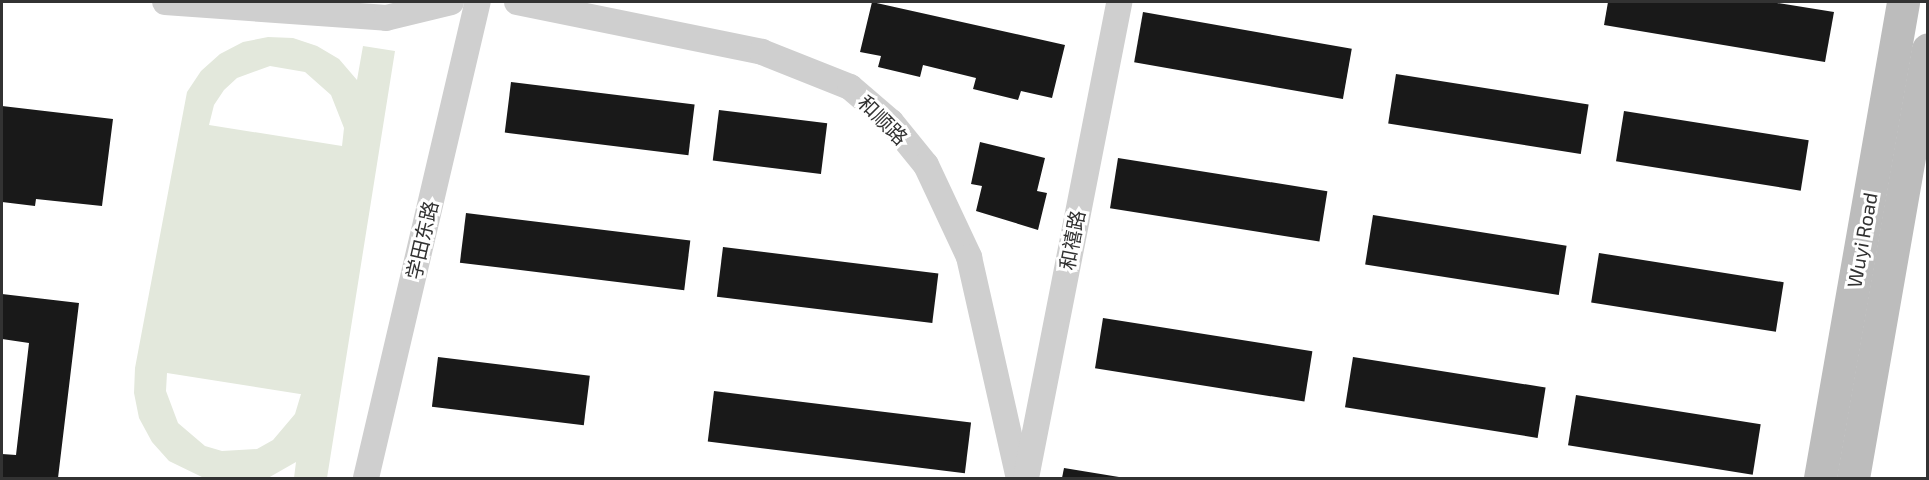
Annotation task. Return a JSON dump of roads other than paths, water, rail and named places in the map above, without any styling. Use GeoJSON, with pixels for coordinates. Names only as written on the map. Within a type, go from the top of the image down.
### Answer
{"type":"FeatureCollection","features":[{"type":"Feature","properties":{"kind":"main road","name":"Wuyi Road"},"geometry":{"type":"LineString","coordinates":[[1821,478],[1903,2]]}},
{"type":"Feature","properties":{"kind":"main road","name":"Wuyi Road"},"geometry":{"type":"LineString","coordinates":[[1853,478],[1928,50]]}},
{"type":"Feature","properties":{"kind":"street"},"geometry":{"type":"LineString","coordinates":[[165,2],[386,18],[451,2]]}},
{"type":"Feature","properties":{"kind":"street","name":"学田东路"},"geometry":{"type":"LineString","coordinates":[[366,478],[478,2]]}},
{"type":"Feature","properties":{"kind":"street","name":"和顺路"},"geometry":{"type":"LineString","coordinates":[[518,2],[762,52],[849,87],[891,122],[926,165],[969,257],[1019,478]]}},
{"type":"Feature","properties":{"kind":"street","name":"和禧路"},"geometry":{"type":"LineString","coordinates":[[1026,478],[1119,2]]}}]}
